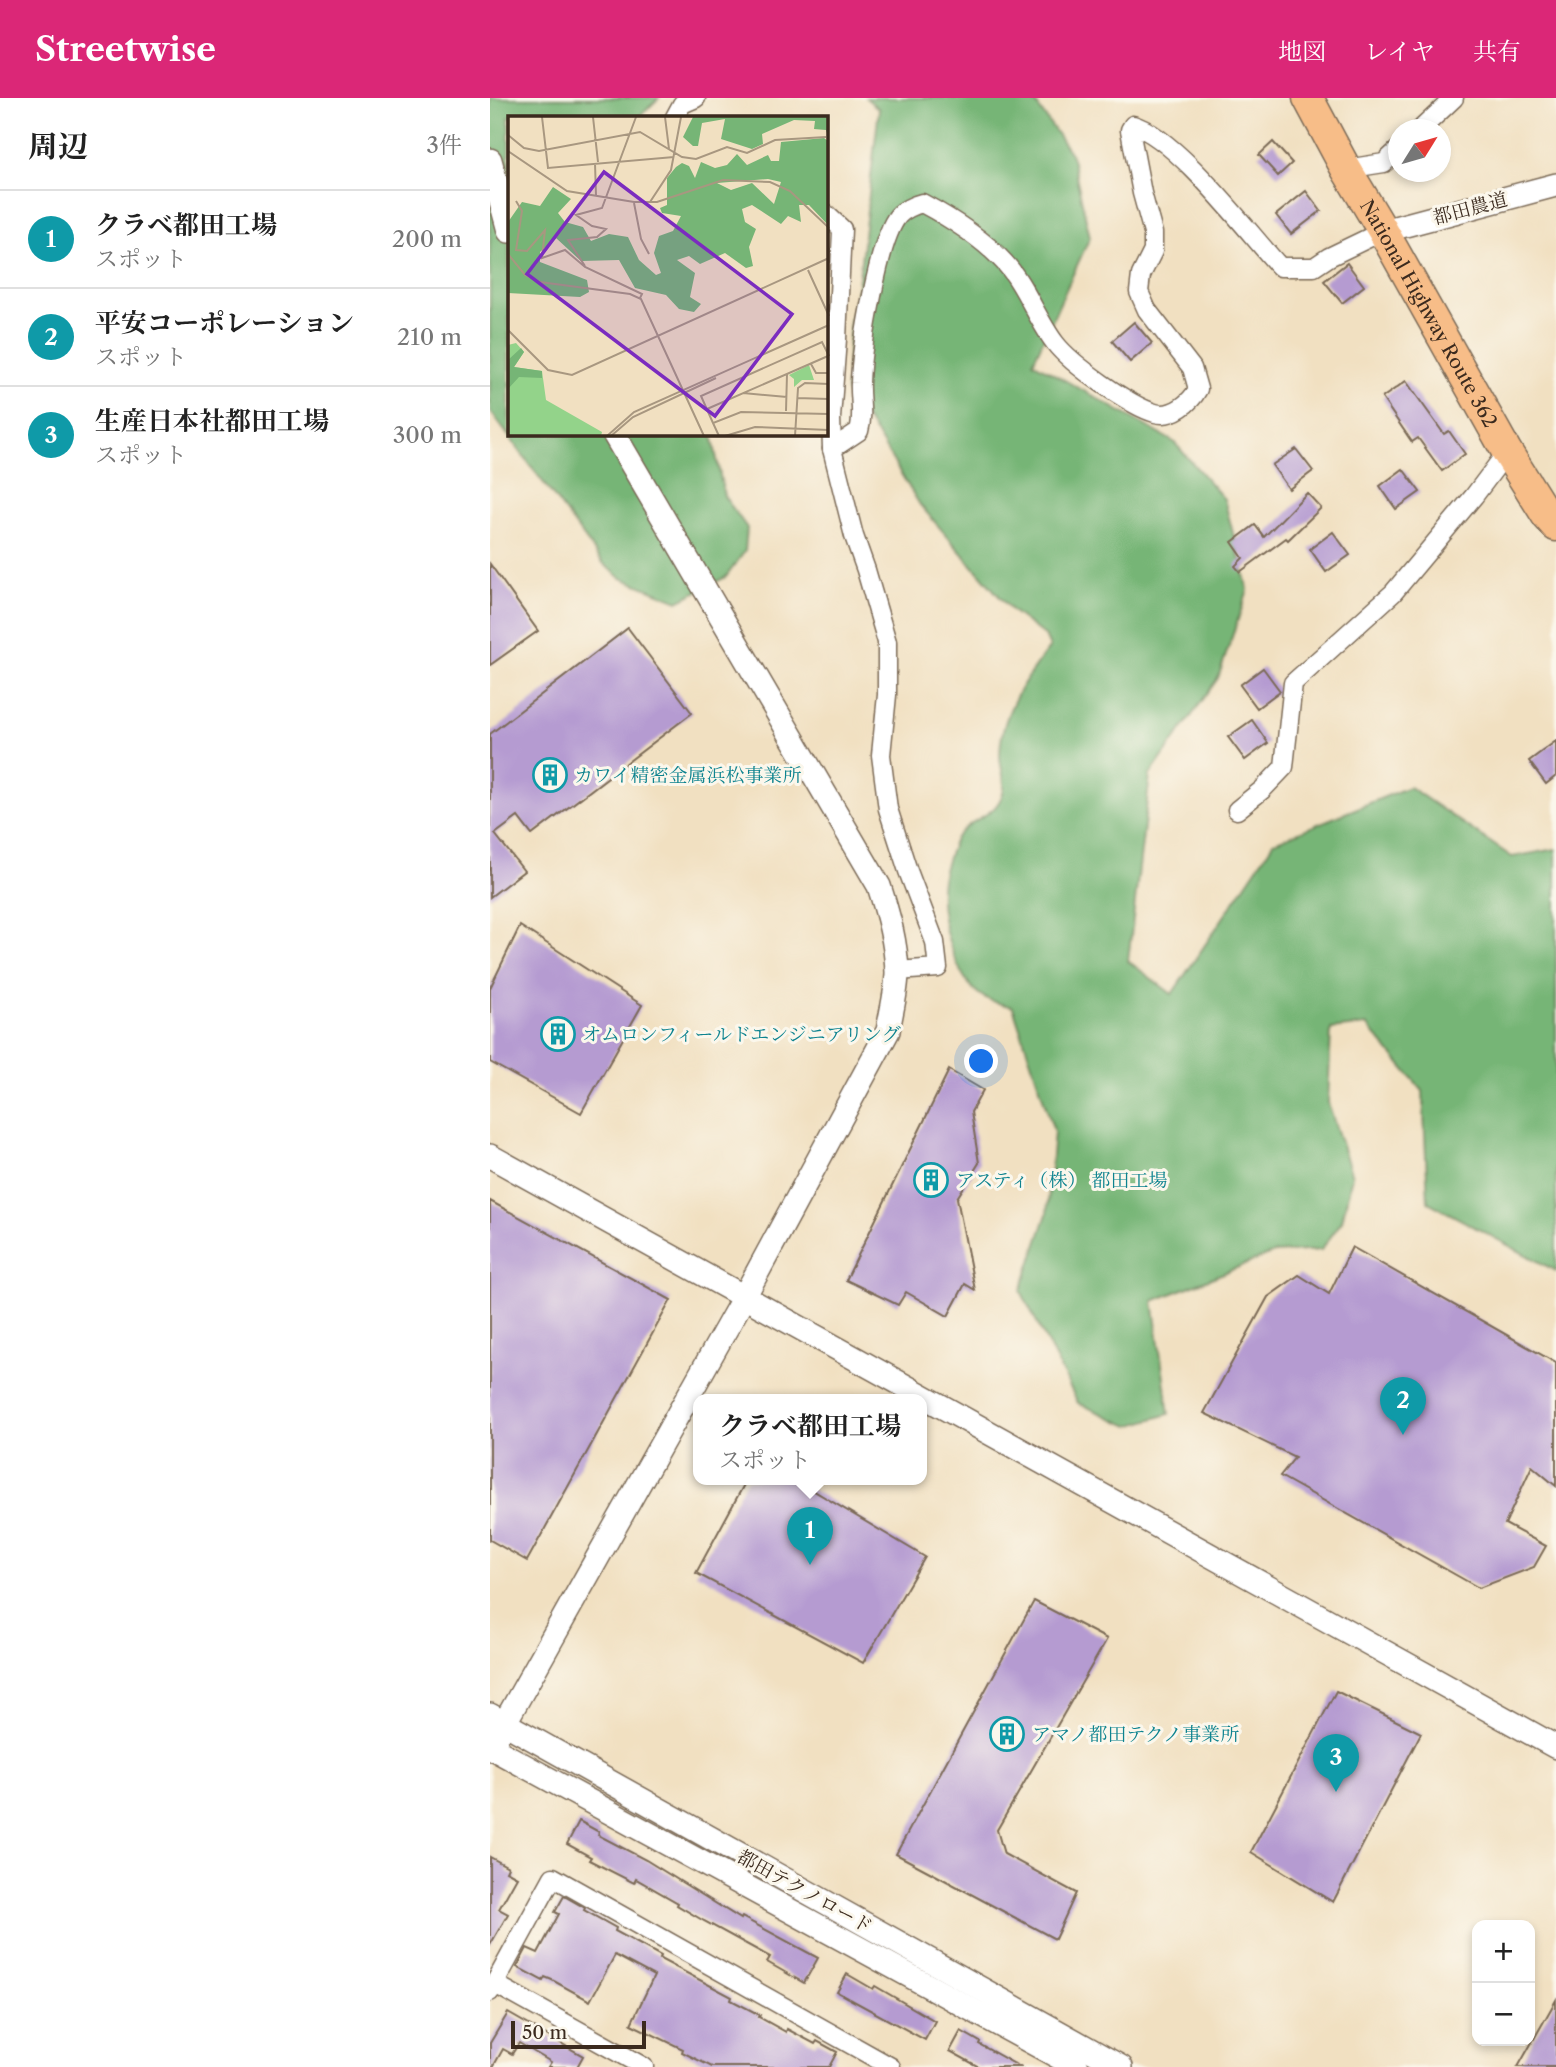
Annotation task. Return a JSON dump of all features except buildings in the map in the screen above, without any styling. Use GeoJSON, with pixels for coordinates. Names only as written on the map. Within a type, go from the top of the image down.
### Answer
{"type":"FeatureCollection","features":[{"type":"Feature","properties":{"kind":"highway","name":"National Highway Route 362"},"geometry":{"type":"LineString","coordinates":[[1308,98],[1507,452],[1556,526]]}},
{"type":"Feature","properties":{"kind":"street"},"geometry":{"type":"LineString","coordinates":[[676,116],[682,104],[696,98]]}},
{"type":"Feature","properties":{"kind":"street"},"geometry":{"type":"LineString","coordinates":[[1432,119],[1454,98]]}},
{"type":"Feature","properties":{"kind":"street"},"geometry":{"type":"LineString","coordinates":[[832,449],[859,430],[862,418],[862,352],[885,245],[898,216],[914,205],[922,203],[987,246],[1005,263],[1037,319],[1071,360],[1102,383],[1157,414],[1171,412],[1191,402],[1198,389],[1192,368],[1147,310],[1139,292],[1141,275],[1153,251],[1153,233],[1130,130],[1133,125],[1142,127],[1166,143],[1280,267],[1314,267],[1329,257],[1383,232]]}},
{"type":"Feature","properties":{"kind":"street"},"geometry":{"type":"LineString","coordinates":[[1346,169],[1384,163],[1388,159]]}},
{"type":"Feature","properties":{"kind":"street"},"geometry":{"type":"LineString","coordinates":[[490,160],[508,227]]}},
{"type":"Feature","properties":{"kind":"street","name":"都田農道"},"geometry":{"type":"LineString","coordinates":[[1383,232],[1556,185]]}},
{"type":"Feature","properties":{"kind":"street"},"geometry":{"type":"LineString","coordinates":[[828,216],[842,229],[838,339],[831,418],[832,449],[854,536],[887,642],[887,695],[881,755],[888,809],[935,942],[938,968],[897,971]]}},
{"type":"Feature","properties":{"kind":"street"},"geometry":{"type":"LineString","coordinates":[[490,1748],[497,1719],[744,1297],[888,1031],[897,971],[891,924],[879,886],[615,436]]}},
{"type":"Feature","properties":{"kind":"street"},"geometry":{"type":"LineString","coordinates":[[1237,810],[1262,790],[1283,767],[1293,684],[1393,593],[1507,452]]}},
{"type":"Feature","properties":{"kind":"street"},"geometry":{"type":"LineString","coordinates":[[490,1156],[919,1394]]}},
{"type":"Feature","properties":{"kind":"street"},"geometry":{"type":"LineString","coordinates":[[927,1398],[1556,1747]]}},
{"type":"Feature","properties":{"kind":"street","name":"都田テクノロード"},"geometry":{"type":"LineString","coordinates":[[497,1719],[1121,2067]]}},
{"type":"Feature","properties":{"kind":"street","name":"都田テクノロード"},"geometry":{"type":"LineString","coordinates":[[490,1748],[1077,2067]]}},
{"type":"Feature","properties":{"kind":"street"},"geometry":{"type":"LineString","coordinates":[[644,2067],[492,1988],[553,1877],[891,2067]]}},
{"type":"Feature","properties":{"kind":"green space"},"geometry":{"type":"Polygon","coordinates":[[[490,98],[659,98],[640,116],[508,116],[508,435],[490,411],[490,98]]]}},
{"type":"Feature","properties":{"kind":"green space"},"geometry":{"type":"Polygon","coordinates":[[[866,98],[1032,98],[1071,154],[1090,237],[1033,362],[1174,442],[1224,499],[1248,590],[1218,678],[1150,775],[1128,961],[1172,994],[1274,842],[1409,787],[1512,857],[1556,849],[1556,1271],[1428,1202],[1423,1091],[1367,1025],[1331,1029],[1328,1103],[1352,1176],[1342,1221],[1321,1250],[1274,1253],[1153,1301],[1169,1414],[1129,1426],[1078,1403],[1021,1291],[1047,1214],[1054,1131],[1013,1007],[985,998],[964,977],[946,933],[941,903],[943,874],[956,838],[1000,801],[1004,789],[1000,756],[1004,726],[1023,684],[1050,647],[1045,636],[1012,611],[920,505],[876,433],[846,391],[850,320],[858,286],[879,109],[866,98]]]}},
{"type":"Feature","properties":{"kind":"green space"},"geometry":{"type":"Polygon","coordinates":[[[509,436],[712,436],[724,496],[747,528],[745,551],[726,577],[678,601],[621,578],[604,564],[509,436]]]}},
{"type":"Feature","properties":{"kind":"place","name":"カワイ精密金属浜松事業所"},"geometry":{"type":"Point","coordinates":[550,775]}},
{"type":"Feature","properties":{"kind":"place","name":"オムロンフィールドエンジニアリング"},"geometry":{"type":"Point","coordinates":[558,1034]}},
{"type":"Feature","properties":{"kind":"place","name":"アスティ（株） 都田工場"},"geometry":{"type":"Point","coordinates":[931,1180]}},
{"type":"Feature","properties":{"kind":"place","name":"平安コーポレーション"},"geometry":{"type":"Point","coordinates":[1403,1435]}},
{"type":"Feature","properties":{"kind":"place","name":"クラベ都田工場"},"geometry":{"type":"Point","coordinates":[810,1565]}},
{"type":"Feature","properties":{"kind":"place","name":"アマノ都田テクノ事業所"},"geometry":{"type":"Point","coordinates":[1007,1734]}},
{"type":"Feature","properties":{"kind":"place","name":"生産日本社都田工場"},"geometry":{"type":"Point","coordinates":[1336,1792]}}]}
